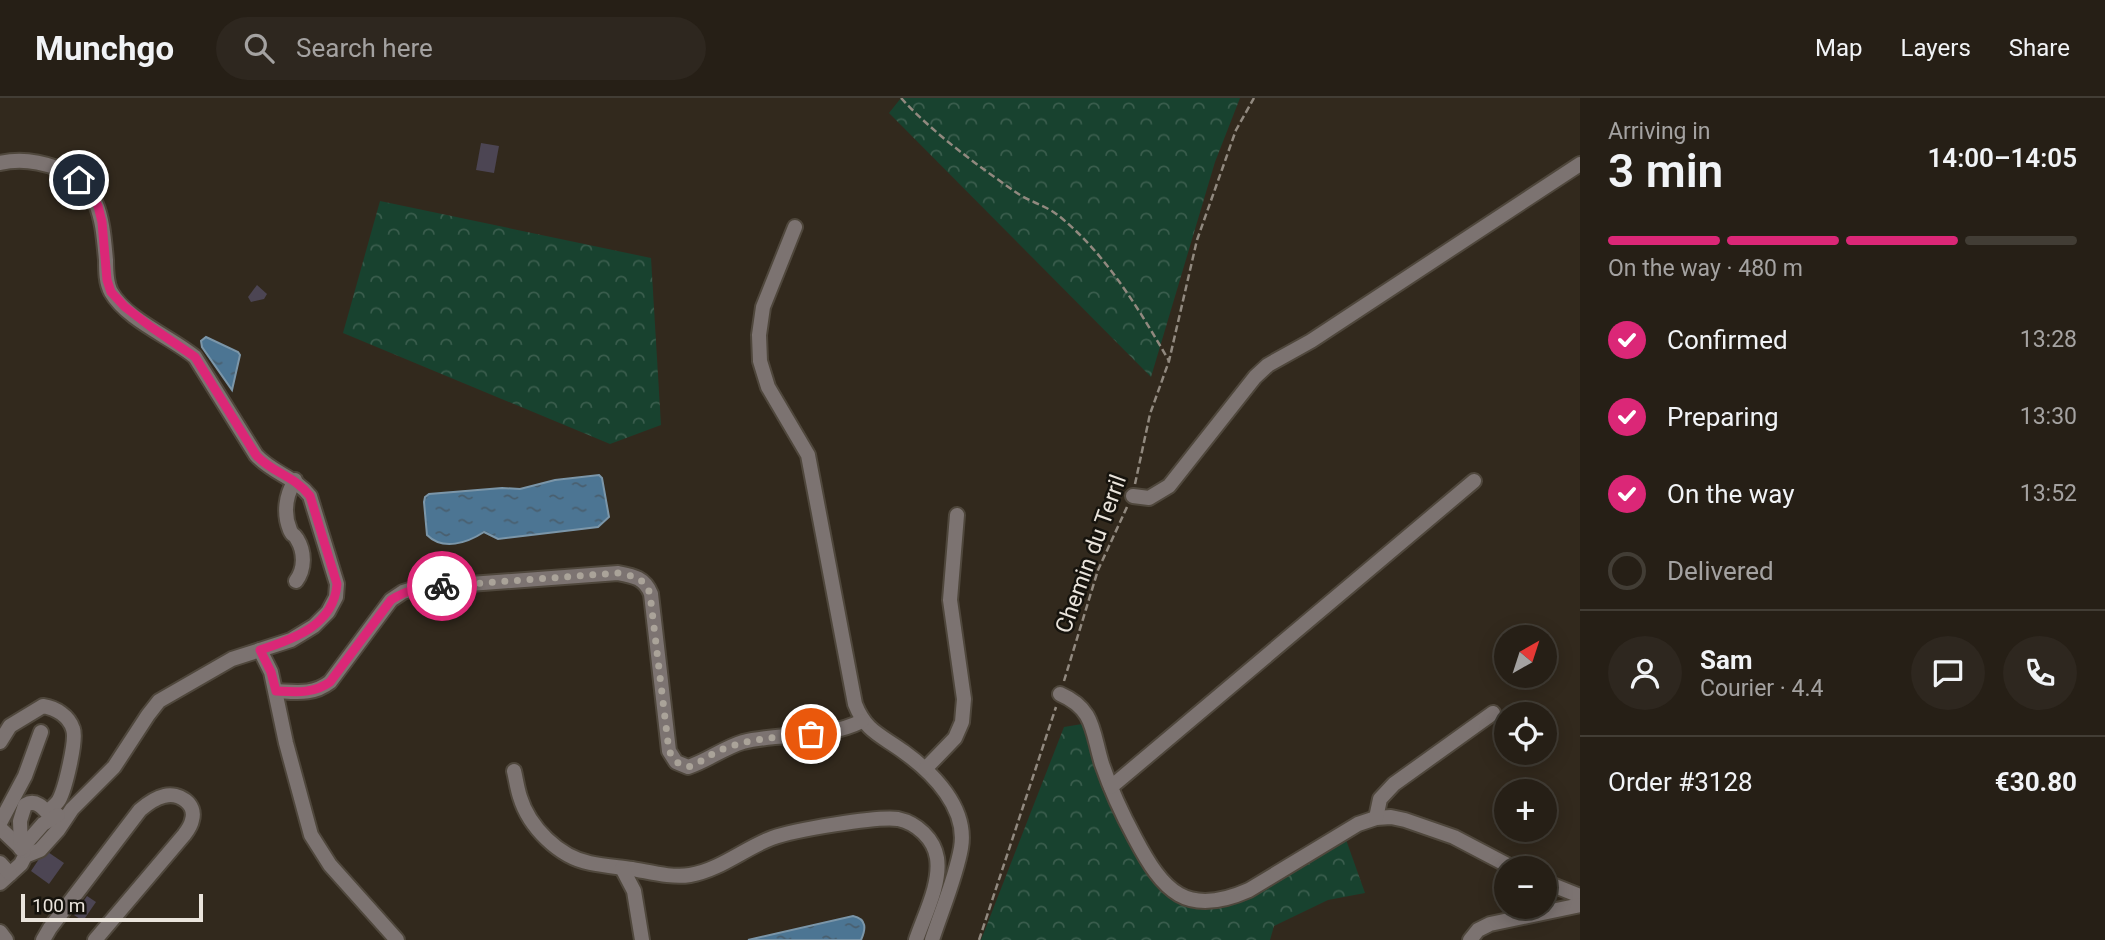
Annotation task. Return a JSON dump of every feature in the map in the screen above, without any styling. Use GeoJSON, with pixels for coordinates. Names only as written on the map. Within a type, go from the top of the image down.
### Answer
{"type":"FeatureCollection","features":[{"type":"Feature","properties":{"kind":"lane"},"geometry":{"type":"LineString","coordinates":[[0,163],[24,160],[43,163],[79,180],[89,190],[98,206],[102,222],[107,280],[111,292],[125,307],[195,357],[256,455],[270,468],[295,480],[310,496],[337,584],[336,597],[328,612],[314,626],[291,640],[232,659],[159,701],[114,767],[72,809],[54,817]]}},
{"type":"Feature","properties":{"kind":"lane"},"geometry":{"type":"LineString","coordinates":[[1133,496],[1149,498],[1169,486],[1268,365],[1311,341],[1580,164]]}},
{"type":"Feature","properties":{"kind":"lane"},"geometry":{"type":"LineString","coordinates":[[794,227],[763,307],[759,335],[760,361],[768,387],[808,455],[855,704],[862,720],[873,731],[926,768],[946,790],[958,821],[961,846],[932,940]]}},
{"type":"Feature","properties":{"kind":"lane"},"geometry":{"type":"LineString","coordinates":[[295,480],[286,503],[290,531],[298,541],[304,563],[304,569],[296,581]]}},
{"type":"Feature","properties":{"kind":"lane"},"geometry":{"type":"LineString","coordinates":[[1111,787],[1474,481]]}},
{"type":"Feature","properties":{"kind":"lane"},"geometry":{"type":"LineString","coordinates":[[926,768],[955,738],[962,722],[964,699],[950,600],[957,515]]}},
{"type":"Feature","properties":{"kind":"lane"},"geometry":{"type":"LineString","coordinates":[[276,691],[305,693],[321,689],[330,682],[391,600],[403,592],[416,588],[618,573],[635,576],[647,584],[669,751],[676,762],[688,767],[720,750],[744,742],[830,733],[862,720]]}},
{"type":"Feature","properties":{"kind":"lane"},"geometry":{"type":"LineString","coordinates":[[260,650],[271,672],[286,743],[311,835],[330,865],[397,940]]}},
{"type":"Feature","properties":{"kind":"lane"},"geometry":{"type":"LineString","coordinates":[[1060,694],[1073,700],[1090,720],[1118,807],[1152,869],[1165,886],[1178,895],[1196,901],[1211,902],[1233,898],[1358,824],[1376,818],[1405,820],[1454,837],[1494,858]]}},
{"type":"Feature","properties":{"kind":"lane"},"geometry":{"type":"LineString","coordinates":[[0,742],[10,726],[43,706],[52,708],[69,720],[75,736],[60,799],[40,850],[23,852]]}},
{"type":"Feature","properties":{"kind":"lane"},"geometry":{"type":"LineString","coordinates":[[1376,818],[1380,799],[1394,784],[1493,713]]}},
{"type":"Feature","properties":{"kind":"lane"},"geometry":{"type":"LineString","coordinates":[[23,852],[0,825],[25,776],[41,732]]}},
{"type":"Feature","properties":{"kind":"lane"},"geometry":{"type":"LineString","coordinates":[[514,771],[520,798],[528,816],[550,842],[566,855],[588,863],[622,868],[690,875],[716,867],[745,851],[784,835],[878,819],[900,819],[920,829],[933,843],[937,860],[935,882],[916,940]]}},
{"type":"Feature","properties":{"kind":"lane"},"geometry":{"type":"LineString","coordinates":[[43,940],[140,810],[151,801],[166,795],[178,796],[187,801],[193,810],[192,822],[184,835],[95,940]]}},
{"type":"Feature","properties":{"kind":"lane"},"geometry":{"type":"LineString","coordinates":[[3,873],[21,863],[22,809],[30,802],[36,803],[54,817]]}},
{"type":"Feature","properties":{"kind":"lane"},"geometry":{"type":"LineString","coordinates":[[622,868],[634,891],[642,940]]}},
{"type":"Feature","properties":{"kind":"lane"},"geometry":{"type":"LineString","coordinates":[[1557,887],[1580,896]]}},
{"type":"Feature","properties":{"kind":"lane"},"geometry":{"type":"LineString","coordinates":[[1470,940],[1478,930],[1490,924],[1580,905]]}},
{"type":"Feature","properties":{"kind":"lane"},"geometry":{"type":"LineString","coordinates":[[0,932],[6,940]]}},
{"type":"Feature","properties":{"kind":"path"},"geometry":{"type":"LineString","coordinates":[[901,98],[918,116],[996,178],[1057,214],[1083,237],[1141,313],[1169,361]]}},
{"type":"Feature","properties":{"kind":"path","name":"Chemin du Terril"},"geometry":{"type":"LineString","coordinates":[[979,940],[1098,570],[1133,496],[1150,414],[1169,361],[1197,240],[1236,130],[1254,98]]}},
{"type":"Feature","properties":{"kind":"green space"},"geometry":{"type":"Polygon","coordinates":[[[901,98],[1240,98],[1215,162],[1151,377],[889,113],[901,98]]]}},
{"type":"Feature","properties":{"kind":"green space"},"geometry":{"type":"Polygon","coordinates":[[[380,201],[651,258],[661,425],[610,444],[343,333],[380,201]]]}},
{"type":"Feature","properties":{"kind":"green space"},"geometry":{"type":"Polygon","coordinates":[[[1082,724],[1099,778],[1126,832],[1154,880],[1177,902],[1204,909],[1344,834],[1365,893],[1328,900],[1274,926],[1270,940],[981,940],[1064,727],[1082,724]]]}},
{"type":"Feature","properties":{"kind":"water"},"geometry":{"type":"Polygon","coordinates":[[[206,337],[240,355],[232,390],[202,347],[201,341],[206,337]]]}},
{"type":"Feature","properties":{"kind":"water"},"geometry":{"type":"Polygon","coordinates":[[[599,475],[602,478],[609,517],[598,527],[498,539],[484,532],[455,544],[440,543],[427,535],[424,502],[429,494],[520,489],[555,480],[599,475]]]}},
{"type":"Feature","properties":{"kind":"water"},"geometry":{"type":"Polygon","coordinates":[[[853,916],[861,919],[864,925],[861,940],[748,940],[853,916]]]}},
{"type":"Feature","properties":{"kind":"building"},"geometry":{"type":"Polygon","coordinates":[[[481,143],[499,146],[494,173],[476,170],[481,143]]]}},
{"type":"Feature","properties":{"kind":"building"},"geometry":{"type":"Polygon","coordinates":[[[257,285],[267,294],[264,299],[251,302],[248,297],[257,285]]]}},
{"type":"Feature","properties":{"kind":"building"},"geometry":{"type":"Polygon","coordinates":[[[45,850],[64,863],[49,884],[31,871],[45,850]]]}},
{"type":"Feature","properties":{"kind":"building"},"geometry":{"type":"Polygon","coordinates":[[[87,896],[96,902],[83,921],[74,915],[87,896]]]}},
{"type":"Feature","properties":{"kind":"way so far"},"geometry":{"type":"LineString","coordinates":[[442,586],[618,573],[635,576],[647,584],[650,594],[669,751],[676,762],[688,767],[720,750],[744,742],[811,734]]}},
{"type":"Feature","properties":{"kind":"route"},"geometry":{"type":"LineString","coordinates":[[79,180],[89,190],[98,206],[107,280],[111,292],[125,307],[195,357],[256,455],[270,468],[295,480],[310,496],[337,584],[336,597],[328,612],[314,626],[291,640],[260,650],[271,672],[276,691],[305,693],[321,689],[330,682],[391,600],[416,588],[442,586]]}}]}
